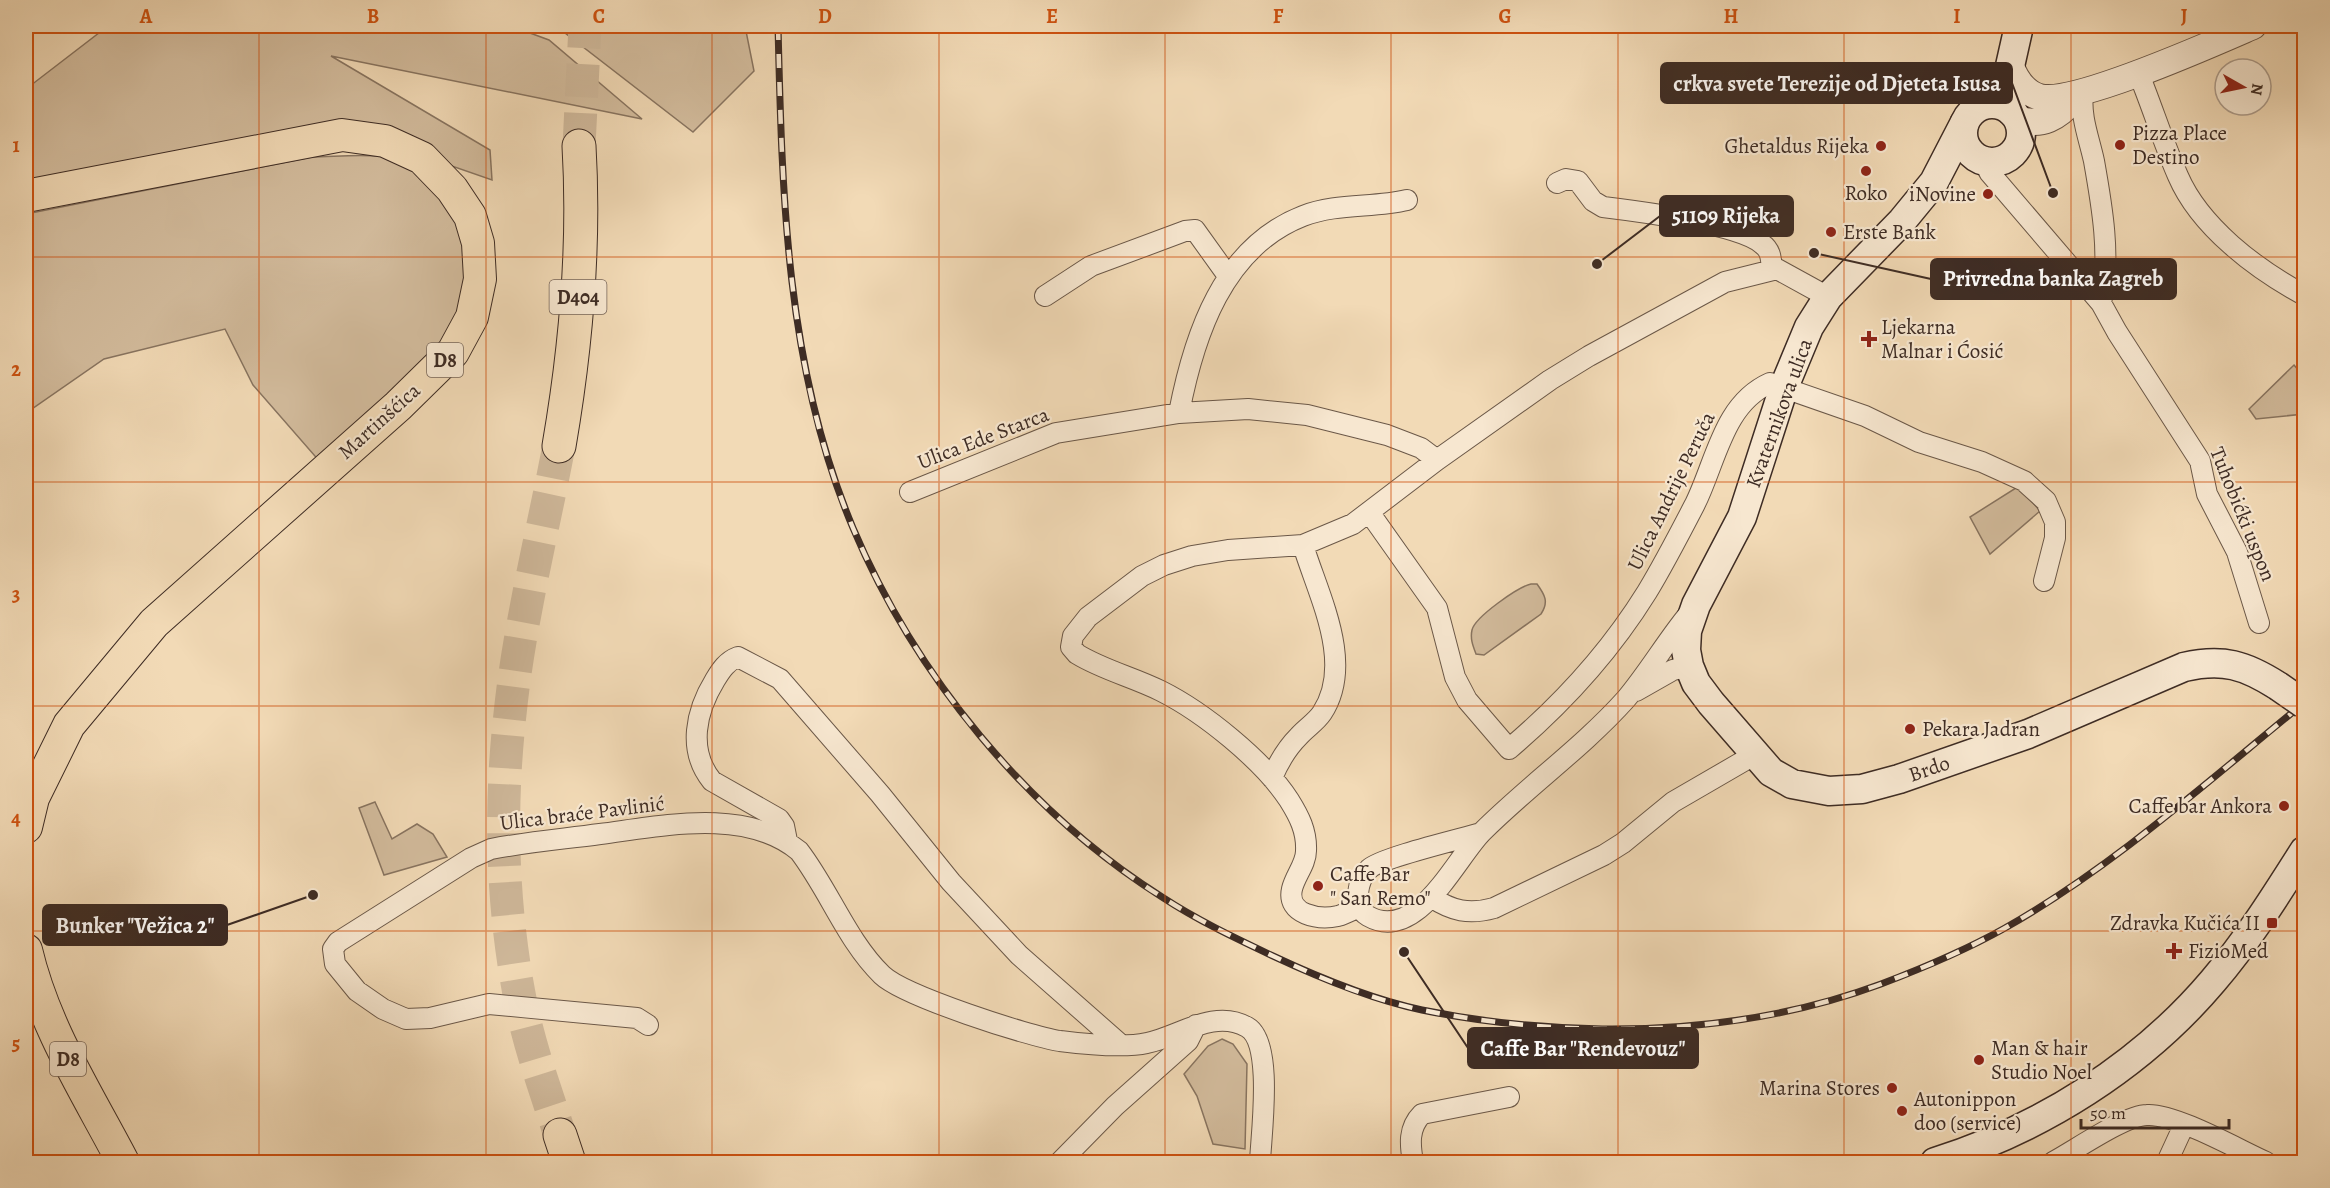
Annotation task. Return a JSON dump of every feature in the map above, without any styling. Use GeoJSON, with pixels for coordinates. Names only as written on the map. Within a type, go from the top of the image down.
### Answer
{"type":"FeatureCollection","features":[{"type":"Feature","properties":{"kind":"highway","name":"D404"},"geometry":{"type":"LineString","coordinates":[[559,446],[579,291],[581,230],[579,146]]}},
{"type":"Feature","properties":{"kind":"main road","name":"Kvaternikova ulica"},"geometry":{"type":"LineString","coordinates":[[1934,183],[1957,167],[1984,166],[2012,155],[2021,138],[2008,89],[2015,43]]}},
{"type":"Feature","properties":{"kind":"main road","name":"Kvaternikova ulica"},"geometry":{"type":"LineString","coordinates":[[1689,666],[1686,650],[1687,631],[1696,606],[1742,517],[1784,387],[1809,327],[1828,297],[1902,221],[1934,183],[1969,117],[2015,43]]}},
{"type":"Feature","properties":{"kind":"main road"},"geometry":{"type":"LineString","coordinates":[[1984,166],[1967,149],[1964,141],[1969,117],[1993,104],[2014,115]]}},
{"type":"Feature","properties":{"kind":"main road","name":"Martinšćica"},"geometry":{"type":"LineString","coordinates":[[26,196],[342,135],[385,141],[422,158],[452,189],[470,216],[478,243],[480,279],[472,317],[453,352],[398,406],[154,623],[69,725],[33,798],[26,827]]}},
{"type":"Feature","properties":{"kind":"main road","name":"Brdo"},"geometry":{"type":"LineString","coordinates":[[1689,666],[1696,682],[1711,704],[1771,772],[1792,784],[1829,791],[1862,789],[2028,734],[2184,667],[2210,661],[2236,665],[2278,686],[2304,704]]}},
{"type":"Feature","properties":{"kind":"main road"},"geometry":{"type":"LineString","coordinates":[[1935,1162],[2014,1131],[2066,1104],[2113,1073],[2164,1031],[2212,982],[2251,932],[2304,851]]}},
{"type":"Feature","properties":{"kind":"main road","name":"D8"},"geometry":{"type":"LineString","coordinates":[[26,950],[33,981],[57,1040],[123,1162]]}},
{"type":"Feature","properties":{"kind":"street"},"geometry":{"type":"LineString","coordinates":[[2015,43],[2024,88],[2040,97],[2082,93],[2253,26]]}},
{"type":"Feature","properties":{"kind":"street"},"geometry":{"type":"LineString","coordinates":[[2138,72],[2178,177],[2192,200],[2237,248],[2266,271],[2304,295]]}},
{"type":"Feature","properties":{"kind":"street"},"geometry":{"type":"LineString","coordinates":[[2014,115],[2033,123],[2046,122],[2082,93]]}},
{"type":"Feature","properties":{"kind":"street"},"geometry":{"type":"LineString","coordinates":[[2082,93],[2082,109],[2094,160],[2104,234],[2106,260],[2101,303]]}},
{"type":"Feature","properties":{"kind":"street","name":"Tuhobićki uspon"},"geometry":{"type":"LineString","coordinates":[[1984,166],[2101,303],[2117,332],[2200,461],[2207,495],[2236,552],[2259,623]]}},
{"type":"Feature","properties":{"kind":"street"},"geometry":{"type":"LineString","coordinates":[[1557,183],[1566,179],[1578,181],[1593,201],[1603,207],[1678,218],[1740,233],[1762,243],[1770,254],[1772,269]]}},
{"type":"Feature","properties":{"kind":"street"},"geometry":{"type":"LineString","coordinates":[[1179,413],[1187,373],[1228,276],[1256,242],[1304,216],[1407,200]]}},
{"type":"Feature","properties":{"kind":"street"},"geometry":{"type":"LineString","coordinates":[[1045,296],[1091,266],[1185,231],[1195,231],[1228,276]]}},
{"type":"Feature","properties":{"kind":"street"},"geometry":{"type":"LineString","coordinates":[[1359,907],[1338,916],[1316,917],[1299,911],[1292,902],[1292,890],[1306,854],[1306,838],[1302,822],[1272,778],[1212,723],[1186,704],[1077,654],[1071,647],[1073,636],[1088,617],[1142,576],[1164,565],[1192,556],[1228,550],[1303,545],[1353,524],[1437,460],[1550,380],[1609,344],[1725,282],[1772,269],[1828,297]]}},
{"type":"Feature","properties":{"kind":"street","name":"Ulica Andrije Peruča"},"geometry":{"type":"LineString","coordinates":[[1369,512],[1437,608],[1455,676],[1467,700],[1509,749],[1580,678],[1637,607],[1696,503],[1718,442],[1736,413],[1761,387],[1770,383],[1784,387]]}},
{"type":"Feature","properties":{"kind":"street"},"geometry":{"type":"LineString","coordinates":[[1784,387],[1865,416],[1919,442],[1982,462],[2024,481],[2046,501],[2055,522],[2055,538],[2044,581]]}},
{"type":"Feature","properties":{"kind":"street","name":"Ulica Ede Starca"},"geometry":{"type":"LineString","coordinates":[[910,492],[1056,433],[1179,413],[1248,409],[1307,415],[1388,435],[1421,448],[1437,460]]}},
{"type":"Feature","properties":{"kind":"street"},"geometry":{"type":"LineString","coordinates":[[1272,778],[1281,756],[1321,715],[1331,696],[1334,674],[1334,651],[1329,622],[1303,545]]}},
{"type":"Feature","properties":{"kind":"street","name":"Kvaternikova ulica"},"geometry":{"type":"LineString","coordinates":[[1481,833],[1371,867],[1360,884],[1357,896],[1359,907],[1366,915],[1387,922],[1400,920],[1431,897],[1446,881],[1481,833],[1570,754],[1626,698],[1661,648],[1696,606]]}},
{"type":"Feature","properties":{"kind":"street","name":"Ulica braće Pavlinić"},"geometry":{"type":"LineString","coordinates":[[787,841],[784,826],[779,819],[712,781],[704,771],[698,752],[698,717],[706,696],[721,671],[731,660],[738,657],[780,679],[880,794],[951,882],[1019,955],[1119,1044]]}},
{"type":"Feature","properties":{"kind":"street","name":"Kvaternikova ulica"},"geometry":{"type":"LineString","coordinates":[[1626,698],[1654,679],[1689,666]]}},
{"type":"Feature","properties":{"kind":"street"},"geometry":{"type":"LineString","coordinates":[[1431,897],[1444,906],[1463,912],[1478,913],[1494,908],[1604,855],[1623,843],[1673,802],[1755,755]]}},
{"type":"Feature","properties":{"kind":"street","name":"Ulica braće Pavlinić"},"geometry":{"type":"LineString","coordinates":[[648,1025],[637,1018],[489,1004],[430,1018],[406,1019],[383,1009],[357,992],[335,964],[333,949],[338,942],[471,858],[491,849],[685,825],[725,824],[766,832],[787,841],[810,866],[870,961],[899,988],[1032,1034],[1059,1041],[1145,1044],[1196,1025],[1235,1023],[1248,1027],[1257,1037],[1264,1056],[1260,1162]]}},
{"type":"Feature","properties":{"kind":"street"},"geometry":{"type":"LineString","coordinates":[[1060,1162],[1115,1106],[1188,1041],[1196,1025]]}},
{"type":"Feature","properties":{"kind":"street"},"geometry":{"type":"LineString","coordinates":[[1413,1162],[1410,1136],[1416,1120],[1422,1114],[1509,1097]]}},
{"type":"Feature","properties":{"kind":"street"},"geometry":{"type":"LineString","coordinates":[[2053,1162],[2126,1121],[2145,1114],[2184,1125],[2266,1162]]}},
{"type":"Feature","properties":{"kind":"street"},"geometry":{"type":"LineString","coordinates":[[2167,1162],[2184,1125]]}},
{"type":"Feature","properties":{"kind":"shaded area"},"geometry":{"type":"Polygon","coordinates":[[[108,26],[511,26],[549,40],[642,119],[331,56],[490,150],[492,180],[328,123],[26,183],[26,89],[108,26]]]}},
{"type":"Feature","properties":{"kind":"shaded area"},"geometry":{"type":"Polygon","coordinates":[[[556,26],[745,26],[754,71],[693,132],[556,26]]]}},
{"type":"Feature","properties":{"kind":"shaded area"},"geometry":{"type":"Polygon","coordinates":[[[312,157],[383,157],[395,159],[415,169],[446,203],[461,231],[467,257],[460,326],[321,463],[253,385],[225,329],[104,359],[26,413],[26,214],[312,157]]]}},
{"type":"Feature","properties":{"kind":"shaded area"},"geometry":{"type":"Polygon","coordinates":[[[2294,365],[2304,377],[2304,414],[2256,419],[2249,409],[2294,365]]]}},
{"type":"Feature","properties":{"kind":"shaded area"},"geometry":{"type":"Polygon","coordinates":[[[2019,486],[2040,511],[1990,554],[1970,517],[2019,486]]]}},
{"type":"Feature","properties":{"kind":"shaded area"},"geometry":{"type":"Polygon","coordinates":[[[1531,584],[1537,584],[1544,595],[1545,606],[1541,614],[1484,655],[1476,654],[1471,636],[1475,624],[1498,603],[1531,584]]]}},
{"type":"Feature","properties":{"kind":"shaded area"},"geometry":{"type":"Polygon","coordinates":[[[375,802],[392,839],[417,824],[433,834],[447,857],[384,875],[359,808],[375,802]]]}},
{"type":"Feature","properties":{"kind":"shaded area"},"geometry":{"type":"Polygon","coordinates":[[[1222,1039],[1233,1044],[1247,1064],[1245,1149],[1213,1144],[1197,1096],[1184,1074],[1208,1046],[1222,1039]]]}},
{"type":"Feature","properties":{"kind":"tunnel"},"geometry":{"type":"LineString","coordinates":[[579,146],[585,26]]}},
{"type":"Feature","properties":{"kind":"tunnel"},"geometry":{"type":"LineString","coordinates":[[559,446],[514,681],[504,787],[504,860],[510,932],[521,1004],[560,1135]]}},
{"type":"Feature","properties":{"kind":"railway"},"geometry":{"type":"LineString","coordinates":[[778,26],[786,217],[801,344],[814,406],[831,468],[853,528],[879,583],[908,636],[942,687],[980,736],[1021,782],[1065,824],[1113,863],[1162,897],[1216,928],[1291,964],[1383,1000],[1422,1010],[1534,1026],[1602,1029],[1673,1027],[1744,1019],[1813,1005],[1913,972],[1990,936],[2045,904],[2122,851],[2304,703]]}},
{"type":"Feature","properties":{"kind":"place","name":"Pizza Place Destino"},"geometry":{"type":"Point","coordinates":[2120,145]}},
{"type":"Feature","properties":{"kind":"place","name":"Ghetaldus Rijeka"},"geometry":{"type":"Point","coordinates":[1881,146]}},
{"type":"Feature","properties":{"kind":"place","name":"Roko"},"geometry":{"type":"Point","coordinates":[1866,171]}},
{"type":"Feature","properties":{"kind":"place","name":"crkva svete Terezije od Djeteta Isusa"},"geometry":{"type":"Point","coordinates":[2053,193]}},
{"type":"Feature","properties":{"kind":"place","name":"iNovine"},"geometry":{"type":"Point","coordinates":[1988,194]}},
{"type":"Feature","properties":{"kind":"place","name":"Erste Bank"},"geometry":{"type":"Point","coordinates":[1831,232]}},
{"type":"Feature","properties":{"kind":"place","name":"Privredna banka Zagreb"},"geometry":{"type":"Point","coordinates":[1814,253]}},
{"type":"Feature","properties":{"kind":"place","name":"51109 Rijeka"},"geometry":{"type":"Point","coordinates":[1597,264]}},
{"type":"Feature","properties":{"kind":"place","name":"Ljekarna Malnar i Ćosić"},"geometry":{"type":"Point","coordinates":[1869,339]}},
{"type":"Feature","properties":{"kind":"place","name":"Pekara Jadran"},"geometry":{"type":"Point","coordinates":[1910,729]}},
{"type":"Feature","properties":{"kind":"place","name":"Caffe bar Ankora"},"geometry":{"type":"Point","coordinates":[2284,806]}},
{"type":"Feature","properties":{"kind":"place","name":"Caffe Bar \" San Remo\""},"geometry":{"type":"Point","coordinates":[1318,886]}},
{"type":"Feature","properties":{"kind":"place","name":"Bunker \"Vežica 2\""},"geometry":{"type":"Point","coordinates":[313,895]}},
{"type":"Feature","properties":{"kind":"place","name":"Zdravka Kučića II"},"geometry":{"type":"Point","coordinates":[2272,923]}},
{"type":"Feature","properties":{"kind":"place","name":"FizioMed"},"geometry":{"type":"Point","coordinates":[2174,951]}},
{"type":"Feature","properties":{"kind":"place","name":"Caffe Bar \"Rendevouz\""},"geometry":{"type":"Point","coordinates":[1404,952]}},
{"type":"Feature","properties":{"kind":"place","name":"Man & hair Studio Noel"},"geometry":{"type":"Point","coordinates":[1979,1060]}},
{"type":"Feature","properties":{"kind":"place","name":"Marina Stores"},"geometry":{"type":"Point","coordinates":[1892,1088]}},
{"type":"Feature","properties":{"kind":"place","name":"Autonippon doo (service)"},"geometry":{"type":"Point","coordinates":[1902,1111]}}]}
